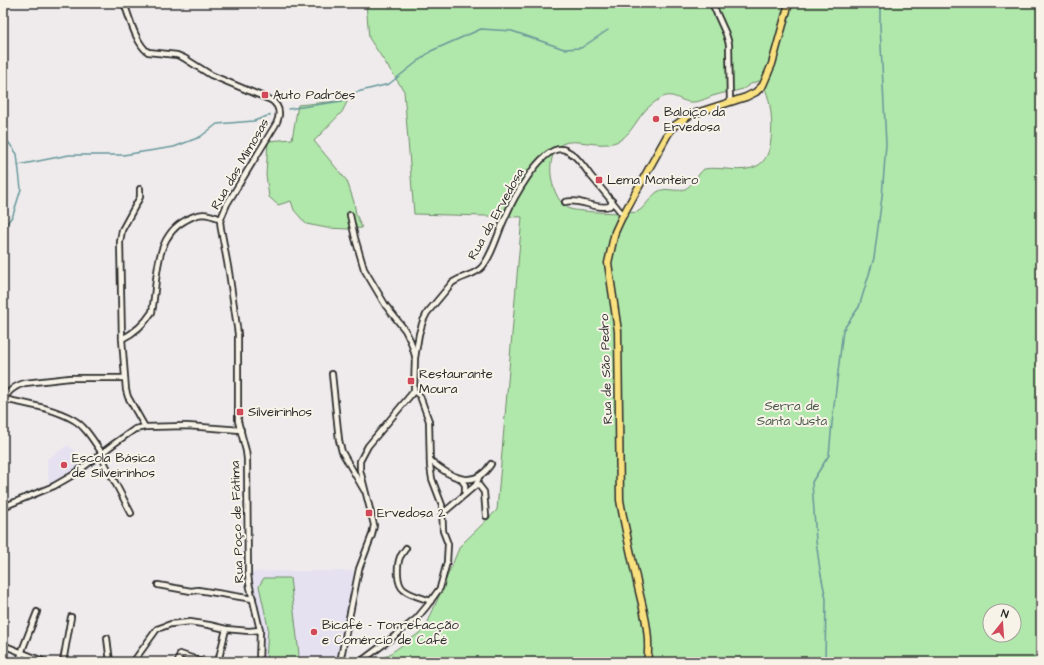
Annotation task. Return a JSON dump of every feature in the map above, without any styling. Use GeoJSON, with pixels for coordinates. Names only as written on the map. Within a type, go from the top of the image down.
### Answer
{"type":"FeatureCollection","features":[{"type":"Feature","properties":{"kind":"main road","name":"Rua de São Pedro"},"geometry":{"type":"LineString","coordinates":[[647,662],[649,642],[648,631],[620,500],[618,331],[608,263],[615,232],[668,134],[674,126],[690,115],[746,97],[756,92],[763,85],[772,64],[789,3]]}},
{"type":"Feature","properties":{"kind":"street","name":"Rua das Mimosas"},"geometry":{"type":"LineString","coordinates":[[124,3],[139,42],[145,50],[152,53],[176,55],[184,58],[211,75],[271,100],[277,106],[279,114],[278,120],[227,204],[221,219],[220,229],[228,267],[238,334],[238,418],[241,430]]}},
{"type":"Feature","properties":{"kind":"street"},"geometry":{"type":"LineString","coordinates":[[712,3],[729,44],[730,102]]}},
{"type":"Feature","properties":{"kind":"street","name":"Rua da Ervedosa"},"geometry":{"type":"LineString","coordinates":[[414,391],[415,358],[419,334],[427,313],[452,283],[457,279],[474,273],[481,268],[487,260],[504,219],[518,194],[537,164],[546,155],[560,149],[573,155],[612,201],[625,212]]}},
{"type":"Feature","properties":{"kind":"street"},"geometry":{"type":"LineString","coordinates":[[140,189],[140,197],[122,230],[120,242],[122,338],[124,378],[128,398],[145,427]]}},
{"type":"Feature","properties":{"kind":"street"},"geometry":{"type":"LineString","coordinates":[[565,202],[571,201],[600,207],[609,207],[612,201]]}},
{"type":"Feature","properties":{"kind":"street"},"geometry":{"type":"LineString","coordinates":[[122,338],[129,335],[147,319],[152,312],[163,245],[170,232],[182,222],[195,215],[204,214],[221,219]]}},
{"type":"Feature","properties":{"kind":"street"},"geometry":{"type":"LineString","coordinates":[[350,215],[364,269],[386,306],[405,330],[411,342],[415,358]]}},
{"type":"Feature","properties":{"kind":"street"},"geometry":{"type":"LineString","coordinates":[[332,374],[338,440],[342,452],[366,493]]}},
{"type":"Feature","properties":{"kind":"street"},"geometry":{"type":"LineString","coordinates":[[124,378],[70,378],[25,383],[12,389],[3,399],[44,408],[75,421],[83,428],[101,453],[131,513]]}},
{"type":"Feature","properties":{"kind":"street"},"geometry":{"type":"LineString","coordinates":[[340,662],[359,568],[372,535],[374,525],[360,470],[360,461],[368,446],[414,391],[420,396],[429,421],[432,479],[442,506],[443,531],[448,544],[447,562],[440,588],[417,618],[360,662]]}},
{"type":"Feature","properties":{"kind":"street"},"geometry":{"type":"LineString","coordinates":[[3,507],[54,486],[74,475],[101,453],[135,429],[145,427],[187,426],[241,430]]}},
{"type":"Feature","properties":{"kind":"street","name":"Rua Poço de Fátima"},"geometry":{"type":"LineString","coordinates":[[241,430],[246,451],[248,574],[260,630],[259,662]]}},
{"type":"Feature","properties":{"kind":"street"},"geometry":{"type":"LineString","coordinates":[[430,460],[450,475],[461,479],[479,477]]}},
{"type":"Feature","properties":{"kind":"street"},"geometry":{"type":"LineString","coordinates":[[442,514],[477,483],[479,477],[491,464]]}},
{"type":"Feature","properties":{"kind":"street"},"geometry":{"type":"LineString","coordinates":[[461,479],[465,485],[465,494]]}},
{"type":"Feature","properties":{"kind":"street"},"geometry":{"type":"LineString","coordinates":[[477,483],[484,492],[486,516]]}},
{"type":"Feature","properties":{"kind":"street"},"geometry":{"type":"LineString","coordinates":[[406,548],[400,558],[399,564],[399,581],[401,587],[403,590],[431,601]]}},
{"type":"Feature","properties":{"kind":"street"},"geometry":{"type":"LineString","coordinates":[[158,585],[191,591],[198,590],[214,592],[253,599]]}},
{"type":"Feature","properties":{"kind":"street"},"geometry":{"type":"LineString","coordinates":[[19,662],[37,612]]}},
{"type":"Feature","properties":{"kind":"street"},"geometry":{"type":"LineString","coordinates":[[63,662],[71,617]]}},
{"type":"Feature","properties":{"kind":"street"},"geometry":{"type":"LineString","coordinates":[[136,662],[136,658],[157,629],[171,624],[190,622],[226,629],[249,631],[260,630]]}},
{"type":"Feature","properties":{"kind":"street"},"geometry":{"type":"LineString","coordinates":[[218,662],[226,629]]}},
{"type":"Feature","properties":{"kind":"street"},"geometry":{"type":"LineString","coordinates":[[107,638],[110,662]]}},
{"type":"Feature","properties":{"kind":"street"},"geometry":{"type":"LineString","coordinates":[[3,646],[45,662]]}},
{"type":"Feature","properties":{"kind":"street"},"geometry":{"type":"LineString","coordinates":[[178,662],[180,654],[203,662]]}},
{"type":"Feature","properties":{"kind":"shaded area","name":"Escola Básica de Silveirinhos"},"geometry":{"type":"Polygon","coordinates":[[[68,445],[86,461],[68,475],[49,485],[47,459],[68,445]]]}},
{"type":"Feature","properties":{"kind":"shaded area"},"geometry":{"type":"Polygon","coordinates":[[[354,571],[345,631],[337,662],[261,662],[262,629],[251,572],[354,571]]]}},
{"type":"Feature","properties":{"kind":"green space","name":"Serra de Santa Justa"},"geometry":{"type":"Polygon","coordinates":[[[366,3],[1041,3],[1041,662],[378,662],[425,629],[460,546],[497,510],[522,217],[414,214],[404,91],[369,38],[366,3]],[[759,81],[743,89],[719,94],[696,102],[685,101],[674,96],[666,96],[651,105],[631,130],[616,142],[602,144],[567,142],[562,144],[556,150],[552,158],[551,168],[551,178],[558,197],[563,205],[570,209],[593,212],[632,213],[643,208],[654,194],[660,190],[685,189],[704,169],[717,168],[738,170],[751,168],[758,165],[763,162],[770,148],[772,128],[770,105],[764,86],[759,81]]]}},
{"type":"Feature","properties":{"kind":"green space"},"geometry":{"type":"Polygon","coordinates":[[[348,100],[342,112],[314,141],[347,181],[354,202],[356,214],[362,228],[327,228],[306,224],[294,210],[291,201],[278,205],[269,197],[266,175],[268,141],[292,139],[298,105],[348,100]]]}},
{"type":"Feature","properties":{"kind":"green space"},"geometry":{"type":"Polygon","coordinates":[[[264,578],[290,578],[299,654],[296,662],[266,662],[268,627],[259,586],[264,578]]]}},
{"type":"Feature","properties":{"kind":"waterway"},"geometry":{"type":"LineString","coordinates":[[825,662],[826,599],[816,541],[812,482],[829,455],[843,330],[859,307],[874,258],[882,197],[886,144],[880,3]]}},
{"type":"Feature","properties":{"kind":"waterway"},"geometry":{"type":"LineString","coordinates":[[288,109],[342,101],[353,93],[389,84],[431,51],[481,29],[512,31],[564,49],[581,48],[608,30]]}},
{"type":"Feature","properties":{"kind":"waterway"},"geometry":{"type":"LineString","coordinates":[[18,165],[69,155],[123,155],[174,147],[200,137],[217,124],[254,121],[270,115]]}},
{"type":"Feature","properties":{"kind":"waterway"},"geometry":{"type":"LineString","coordinates":[[3,135],[17,154],[21,189],[13,215],[3,229]]}},
{"type":"Feature","properties":{"kind":"place","name":"Auto Padrões"},"geometry":{"type":"Point","coordinates":[265,95]}},
{"type":"Feature","properties":{"kind":"place","name":"Baloiço da Ervedosa"},"geometry":{"type":"Point","coordinates":[656,119]}},
{"type":"Feature","properties":{"kind":"place","name":"Lema Monteiro"},"geometry":{"type":"Point","coordinates":[599,180]}},
{"type":"Feature","properties":{"kind":"place","name":"Restaurante Moura"},"geometry":{"type":"Point","coordinates":[411,381]}},
{"type":"Feature","properties":{"kind":"place","name":"Silveirinhos"},"geometry":{"type":"Point","coordinates":[240,412]}},
{"type":"Feature","properties":{"kind":"place","name":"Escola Básica de Silveirinhos"},"geometry":{"type":"Point","coordinates":[64,465]}},
{"type":"Feature","properties":{"kind":"place","name":"Ervedosa 2"},"geometry":{"type":"Point","coordinates":[369,513]}},
{"type":"Feature","properties":{"kind":"place","name":"Bicafé - Torrefacção e Comércio de Café"},"geometry":{"type":"Point","coordinates":[314,632]}}]}
